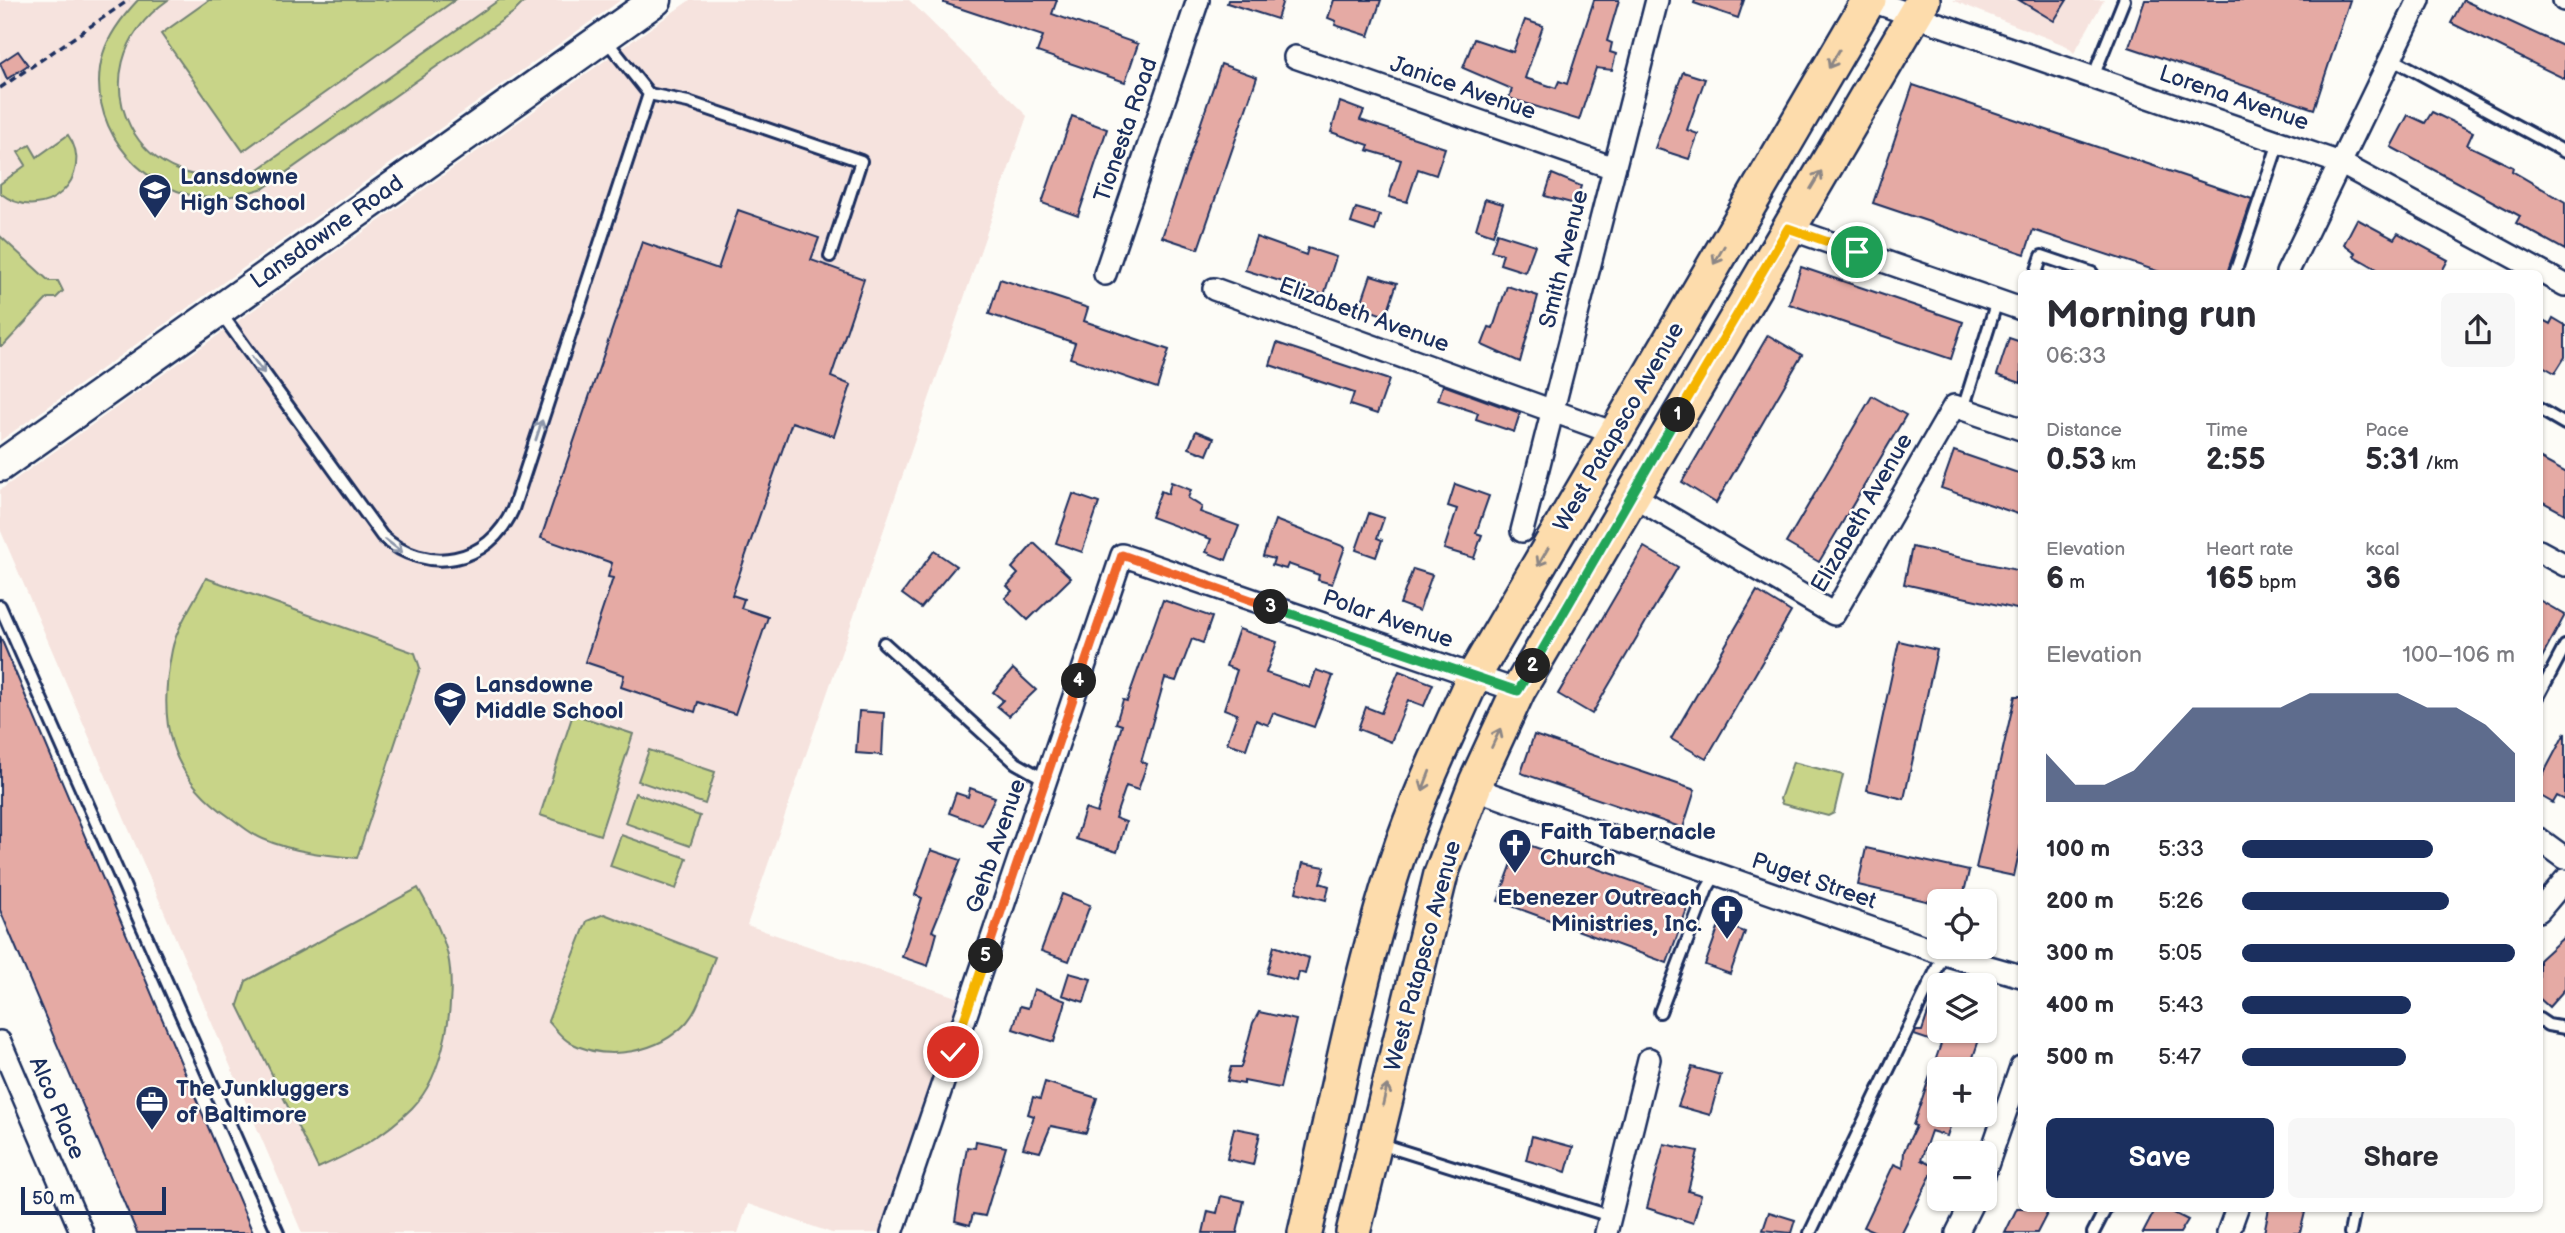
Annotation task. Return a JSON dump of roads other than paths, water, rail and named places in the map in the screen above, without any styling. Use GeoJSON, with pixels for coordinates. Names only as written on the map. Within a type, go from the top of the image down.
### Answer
{"type":"FeatureCollection","features":[{"type":"Feature","properties":{"kind":"main road","name":"West Patapsco Avenue"},"geometry":{"type":"LineString","coordinates":[[1305,1233],[1371,950],[1396,862],[1429,774],[1474,676],[1869,0]]}},
{"type":"Feature","properties":{"kind":"main road","name":"West Patapsco Avenue"},"geometry":{"type":"LineString","coordinates":[[1353,1233],[1441,874],[1476,782],[1518,691],[1919,8]]}},
{"type":"Feature","properties":{"kind":"street","name":"Lansdowne Road"},"geometry":{"type":"LineString","coordinates":[[0,466],[656,0]]}},
{"type":"Feature","properties":{"kind":"street","name":"Smith Avenue"},"geometry":{"type":"LineString","coordinates":[[1522,531],[1657,0]]}},
{"type":"Feature","properties":{"kind":"street","name":"Lorena Avenue"},"geometry":{"type":"LineString","coordinates":[[1869,0],[1919,8],[2093,77],[2340,163],[2537,270]]}},
{"type":"Feature","properties":{"kind":"street"},"geometry":{"type":"LineString","coordinates":[[2290,270],[2419,0]]}},
{"type":"Feature","properties":{"kind":"street","name":"Tionesta Road"},"geometry":{"type":"LineString","coordinates":[[1105,274],[1194,1]]}},
{"type":"Feature","properties":{"kind":"street","name":"Janice Avenue"},"geometry":{"type":"LineString","coordinates":[[1295,57],[1614,168]]}},
{"type":"Feature","properties":{"kind":"street"},"geometry":{"type":"LineString","coordinates":[[1788,228],[2018,308]]}},
{"type":"Feature","properties":{"kind":"street","name":"Lorena Avenue"},"geometry":{"type":"LineString","coordinates":[[2543,273],[2565,285]]}},
{"type":"Feature","properties":{"kind":"street","name":"Elizabeth Avenue"},"geometry":{"type":"LineString","coordinates":[[1214,289],[1614,433]]}},
{"type":"Feature","properties":{"kind":"street","name":"Elizabeth Avenue"},"geometry":{"type":"LineString","coordinates":[[1632,495],[1834,614],[1954,405],[1963,409]]}},
{"type":"Feature","properties":{"kind":"street"},"geometry":{"type":"LineString","coordinates":[[1963,409],[2018,428]]}},
{"type":"Feature","properties":{"kind":"street"},"geometry":{"type":"LineString","coordinates":[[2543,553],[2565,565]]}},
{"type":"Feature","properties":{"kind":"street","name":"Polar Avenue"},"geometry":{"type":"LineString","coordinates":[[1122,555],[1518,691]]}},
{"type":"Feature","properties":{"kind":"street","name":"Gehb Avenue"},"geometry":{"type":"LineString","coordinates":[[891,1233],[1122,555]]}},
{"type":"Feature","properties":{"kind":"street","name":"Puget Street"},"geometry":{"type":"LineString","coordinates":[[1476,782],[1490,793],[1927,948]]}},
{"type":"Feature","properties":{"kind":"street"},"geometry":{"type":"LineString","coordinates":[[2543,842],[2565,859]]}},
{"type":"Feature","properties":{"kind":"street"},"geometry":{"type":"LineString","coordinates":[[2543,906],[2565,880]]}},
{"type":"Feature","properties":{"kind":"street","name":"Puget Street"},"geometry":{"type":"LineString","coordinates":[[1962,959],[2018,975]]}},
{"type":"Feature","properties":{"kind":"street","name":"Alco Place"},"geometry":{"type":"LineString","coordinates":[[0,1042],[82,1233]]}},
{"type":"Feature","properties":{"kind":"street"},"geometry":{"type":"LineString","coordinates":[[1608,1225],[1649,1059]]}},
{"type":"Feature","properties":{"kind":"street"},"geometry":{"type":"LineString","coordinates":[[1995,1141],[2018,1076]]}},
{"type":"Feature","properties":{"kind":"street"},"geometry":{"type":"LineString","coordinates":[[1957,1233],[1968,1211]]}},
{"type":"Feature","properties":{"kind":"street"},"geometry":{"type":"LineString","coordinates":[[2228,1233],[2236,1212]]}},
{"type":"Feature","properties":{"kind":"lane"},"geometry":{"type":"LineString","coordinates":[[2093,77],[2124,0]]}},
{"type":"Feature","properties":{"kind":"lane"},"geometry":{"type":"LineString","coordinates":[[604,37],[649,94],[688,102],[861,161],[830,256]]}},
{"type":"Feature","properties":{"kind":"lane"},"geometry":{"type":"LineString","coordinates":[[2391,58],[2565,152]]}},
{"type":"Feature","properties":{"kind":"lane"},"geometry":{"type":"LineString","coordinates":[[218,310],[382,536],[399,551],[417,558],[436,560],[462,556],[495,540],[505,527],[513,509],[649,94]]}},
{"type":"Feature","properties":{"kind":"lane"},"geometry":{"type":"LineString","coordinates":[[2236,270],[2278,142]]}},
{"type":"Feature","properties":{"kind":"lane"},"geometry":{"type":"LineString","coordinates":[[2037,270],[2042,256],[2083,270]]}},
{"type":"Feature","properties":{"kind":"lane"},"geometry":{"type":"LineString","coordinates":[[1963,409],[1997,301]]}},
{"type":"Feature","properties":{"kind":"lane"},"geometry":{"type":"LineString","coordinates":[[2543,411],[2565,424]]}},
{"type":"Feature","properties":{"kind":"lane"},"geometry":{"type":"LineString","coordinates":[[0,606],[278,1233]]}},
{"type":"Feature","properties":{"kind":"lane"},"geometry":{"type":"LineString","coordinates":[[884,643],[1016,763],[1046,780]]}},
{"type":"Feature","properties":{"kind":"lane"},"geometry":{"type":"LineString","coordinates":[[2543,687],[2565,646]]}},
{"type":"Feature","properties":{"kind":"lane"},"geometry":{"type":"LineString","coordinates":[[1660,1012],[1707,889],[1716,874]]}},
{"type":"Feature","properties":{"kind":"lane"},"geometry":{"type":"LineString","coordinates":[[1810,1233],[1942,959]]}},
{"type":"Feature","properties":{"kind":"lane"},"geometry":{"type":"LineString","coordinates":[[2543,1022],[2565,1028]]}},
{"type":"Feature","properties":{"kind":"lane"},"geometry":{"type":"LineString","coordinates":[[1374,1142],[1608,1225]]}},
{"type":"Feature","properties":{"kind":"lane"},"geometry":{"type":"LineString","coordinates":[[2093,1233],[2104,1212]]}},
{"type":"Feature","properties":{"kind":"lane"},"geometry":{"type":"LineString","coordinates":[[2350,1233],[2355,1212]]}},
{"type":"Feature","properties":{"kind":"place","name":"Lansdowne High School"},"geometry":{"type":"Point","coordinates":[155,220]}},
{"type":"Feature","properties":{"kind":"place","name":"Lansdowne Middle School"},"geometry":{"type":"Point","coordinates":[450,728]}},
{"type":"Feature","properties":{"kind":"place","name":"Faith Tabernacle Church"},"geometry":{"type":"Point","coordinates":[1515,875]}},
{"type":"Feature","properties":{"kind":"place","name":"Ebenezer Outreach Ministries, Inc."},"geometry":{"type":"Point","coordinates":[1727,941]}},
{"type":"Feature","properties":{"kind":"place","name":"The Junkluggers of Baltimore"},"geometry":{"type":"Point","coordinates":[152,1132]}}]}
